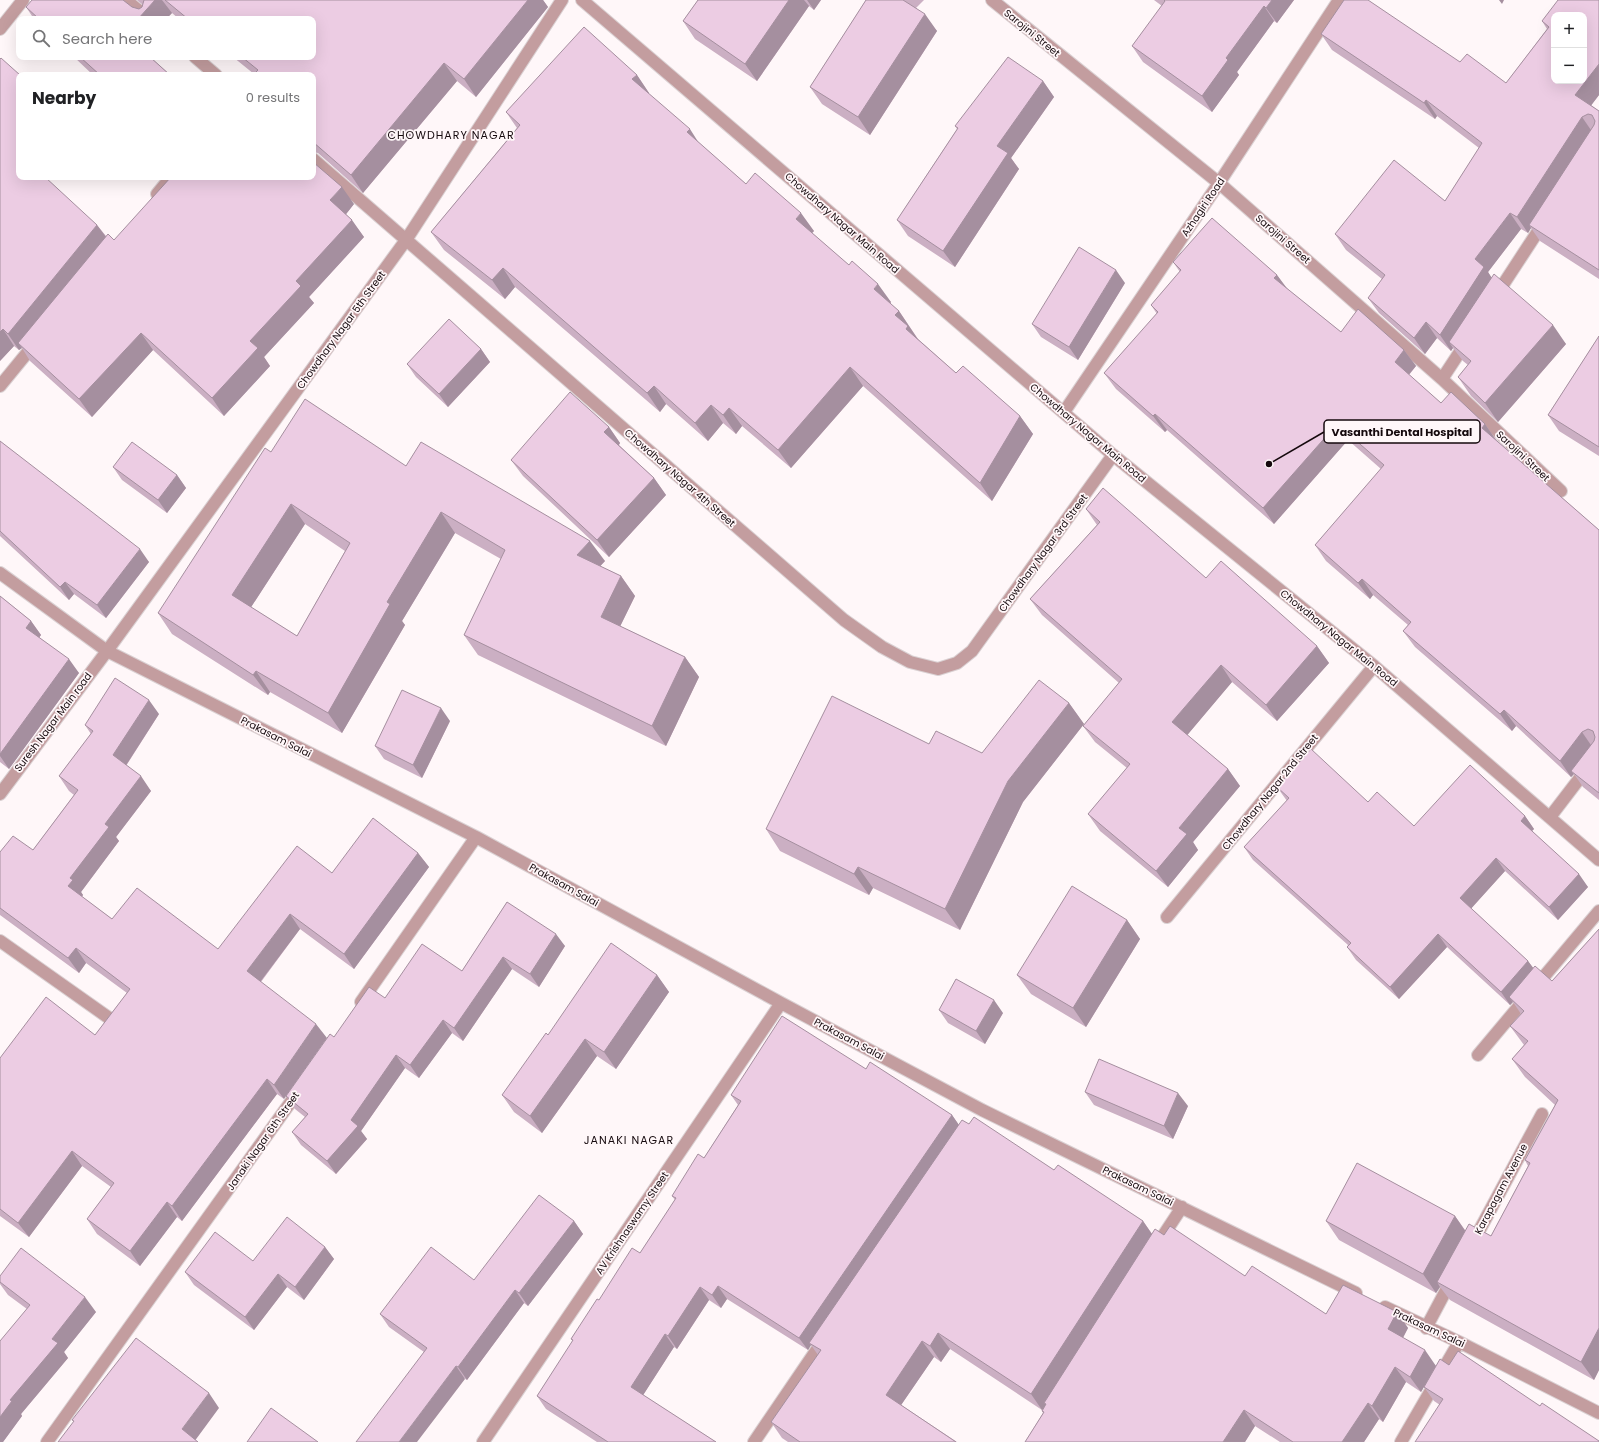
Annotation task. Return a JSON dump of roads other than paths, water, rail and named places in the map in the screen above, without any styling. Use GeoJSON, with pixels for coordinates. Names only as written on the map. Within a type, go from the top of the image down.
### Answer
{"type":"FeatureCollection","features":[{"type":"Feature","properties":{"kind":"street"},"geometry":{"type":"LineString","coordinates":[[0,29],[23,0]]}},
{"type":"Feature","properties":{"kind":"street"},"geometry":{"type":"LineString","coordinates":[[126,0],[145,16]]}},
{"type":"Feature","properties":{"kind":"street","name":"Chowdhary Nagar 5th Street"},"geometry":{"type":"LineString","coordinates":[[107,651],[406,240],[562,0]]}},
{"type":"Feature","properties":{"kind":"street","name":"Chowdhary Nagar Main Road"},"geometry":{"type":"LineString","coordinates":[[582,0],[1113,455],[1374,666],[1599,860]]}},
{"type":"Feature","properties":{"kind":"street","name":"Azhagiri Road"},"geometry":{"type":"LineString","coordinates":[[1064,412],[1219,183],[1339,0]]}},
{"type":"Feature","properties":{"kind":"street","name":"Sarojini Street"},"geometry":{"type":"LineString","coordinates":[[997,2],[1219,183],[1442,379],[1562,491]]}},
{"type":"Feature","properties":{"kind":"street"},"geometry":{"type":"LineString","coordinates":[[198,60],[212,72]]}},
{"type":"Feature","properties":{"kind":"street","name":"Chowdhary Nagar 4th Street"},"geometry":{"type":"LineString","coordinates":[[316,162],[844,620],[882,647],[910,662],[917,664],[938,669],[957,663],[972,651]]}},
{"type":"Feature","properties":{"kind":"street"},"geometry":{"type":"LineString","coordinates":[[151,202],[169,180]]}},
{"type":"Feature","properties":{"kind":"street"},"geometry":{"type":"LineString","coordinates":[[1488,307],[1552,209]]}},
{"type":"Feature","properties":{"kind":"street"},"geometry":{"type":"LineString","coordinates":[[0,386],[45,330]]}},
{"type":"Feature","properties":{"kind":"street"},"geometry":{"type":"LineString","coordinates":[[1442,379],[1471,333]]}},
{"type":"Feature","properties":{"kind":"street","name":"Chowdhary Nagar 3rd Street"},"geometry":{"type":"LineString","coordinates":[[972,651],[1113,455]]}},
{"type":"Feature","properties":{"kind":"street","name":"Prakasam Salai"},"geometry":{"type":"LineString","coordinates":[[0,573],[107,651],[476,837],[781,1003],[982,1110],[1363,1297]]}},
{"type":"Feature","properties":{"kind":"street","name":"Suresh Nagar Main road"},"geometry":{"type":"LineString","coordinates":[[0,794],[107,651]]}},
{"type":"Feature","properties":{"kind":"street","name":"Chowdhary Nagar 2nd Street"},"geometry":{"type":"LineString","coordinates":[[1167,917],[1374,666]]}},
{"type":"Feature","properties":{"kind":"street"},"geometry":{"type":"LineString","coordinates":[[1550,817],[1599,752]]}},
{"type":"Feature","properties":{"kind":"street"},"geometry":{"type":"LineString","coordinates":[[354,1011],[476,837]]}},
{"type":"Feature","properties":{"kind":"street"},"geometry":{"type":"LineString","coordinates":[[1478,1055],[1599,911]]}},
{"type":"Feature","properties":{"kind":"street"},"geometry":{"type":"LineString","coordinates":[[0,941],[109,1018]]}},
{"type":"Feature","properties":{"kind":"street","name":"AV Krishnaswamy Street"},"geometry":{"type":"LineString","coordinates":[[483,1442],[781,1003]]}},
{"type":"Feature","properties":{"kind":"street","name":"Janaki Nagar 6th Street"},"geometry":{"type":"LineString","coordinates":[[47,1442],[305,1082]]}},
{"type":"Feature","properties":{"kind":"street"},"geometry":{"type":"LineString","coordinates":[[973,1123],[982,1110]]}},
{"type":"Feature","properties":{"kind":"street","name":"Karapagam Avenue"},"geometry":{"type":"LineString","coordinates":[[1467,1252],[1542,1114]]}},
{"type":"Feature","properties":{"kind":"street"},"geometry":{"type":"LineString","coordinates":[[1147,1261],[1182,1207]]}},
{"type":"Feature","properties":{"kind":"street"},"geometry":{"type":"LineString","coordinates":[[1426,1328],[1460,1266]]}},
{"type":"Feature","properties":{"kind":"street","name":"Prakasam Salai"},"geometry":{"type":"LineString","coordinates":[[1377,1304],[1459,1342],[1599,1413]]}},
{"type":"Feature","properties":{"kind":"street"},"geometry":{"type":"LineString","coordinates":[[754,1442],[830,1331]]}},
{"type":"Feature","properties":{"kind":"street"},"geometry":{"type":"LineString","coordinates":[[1401,1442],[1459,1342]]}},
{"type":"Feature","properties":{"kind":"place","name":"Vasanthi Dental Hospital"},"geometry":{"type":"Point","coordinates":[1269,464]}},
{"type":"Feature","properties":{"kind":"district","name":"CHOWDHARY NAGAR"},"geometry":{"type":"Point","coordinates":[451,135]}},
{"type":"Feature","properties":{"kind":"district","name":"JANAKI NAGAR"},"geometry":{"type":"Point","coordinates":[629,1140]}}]}
